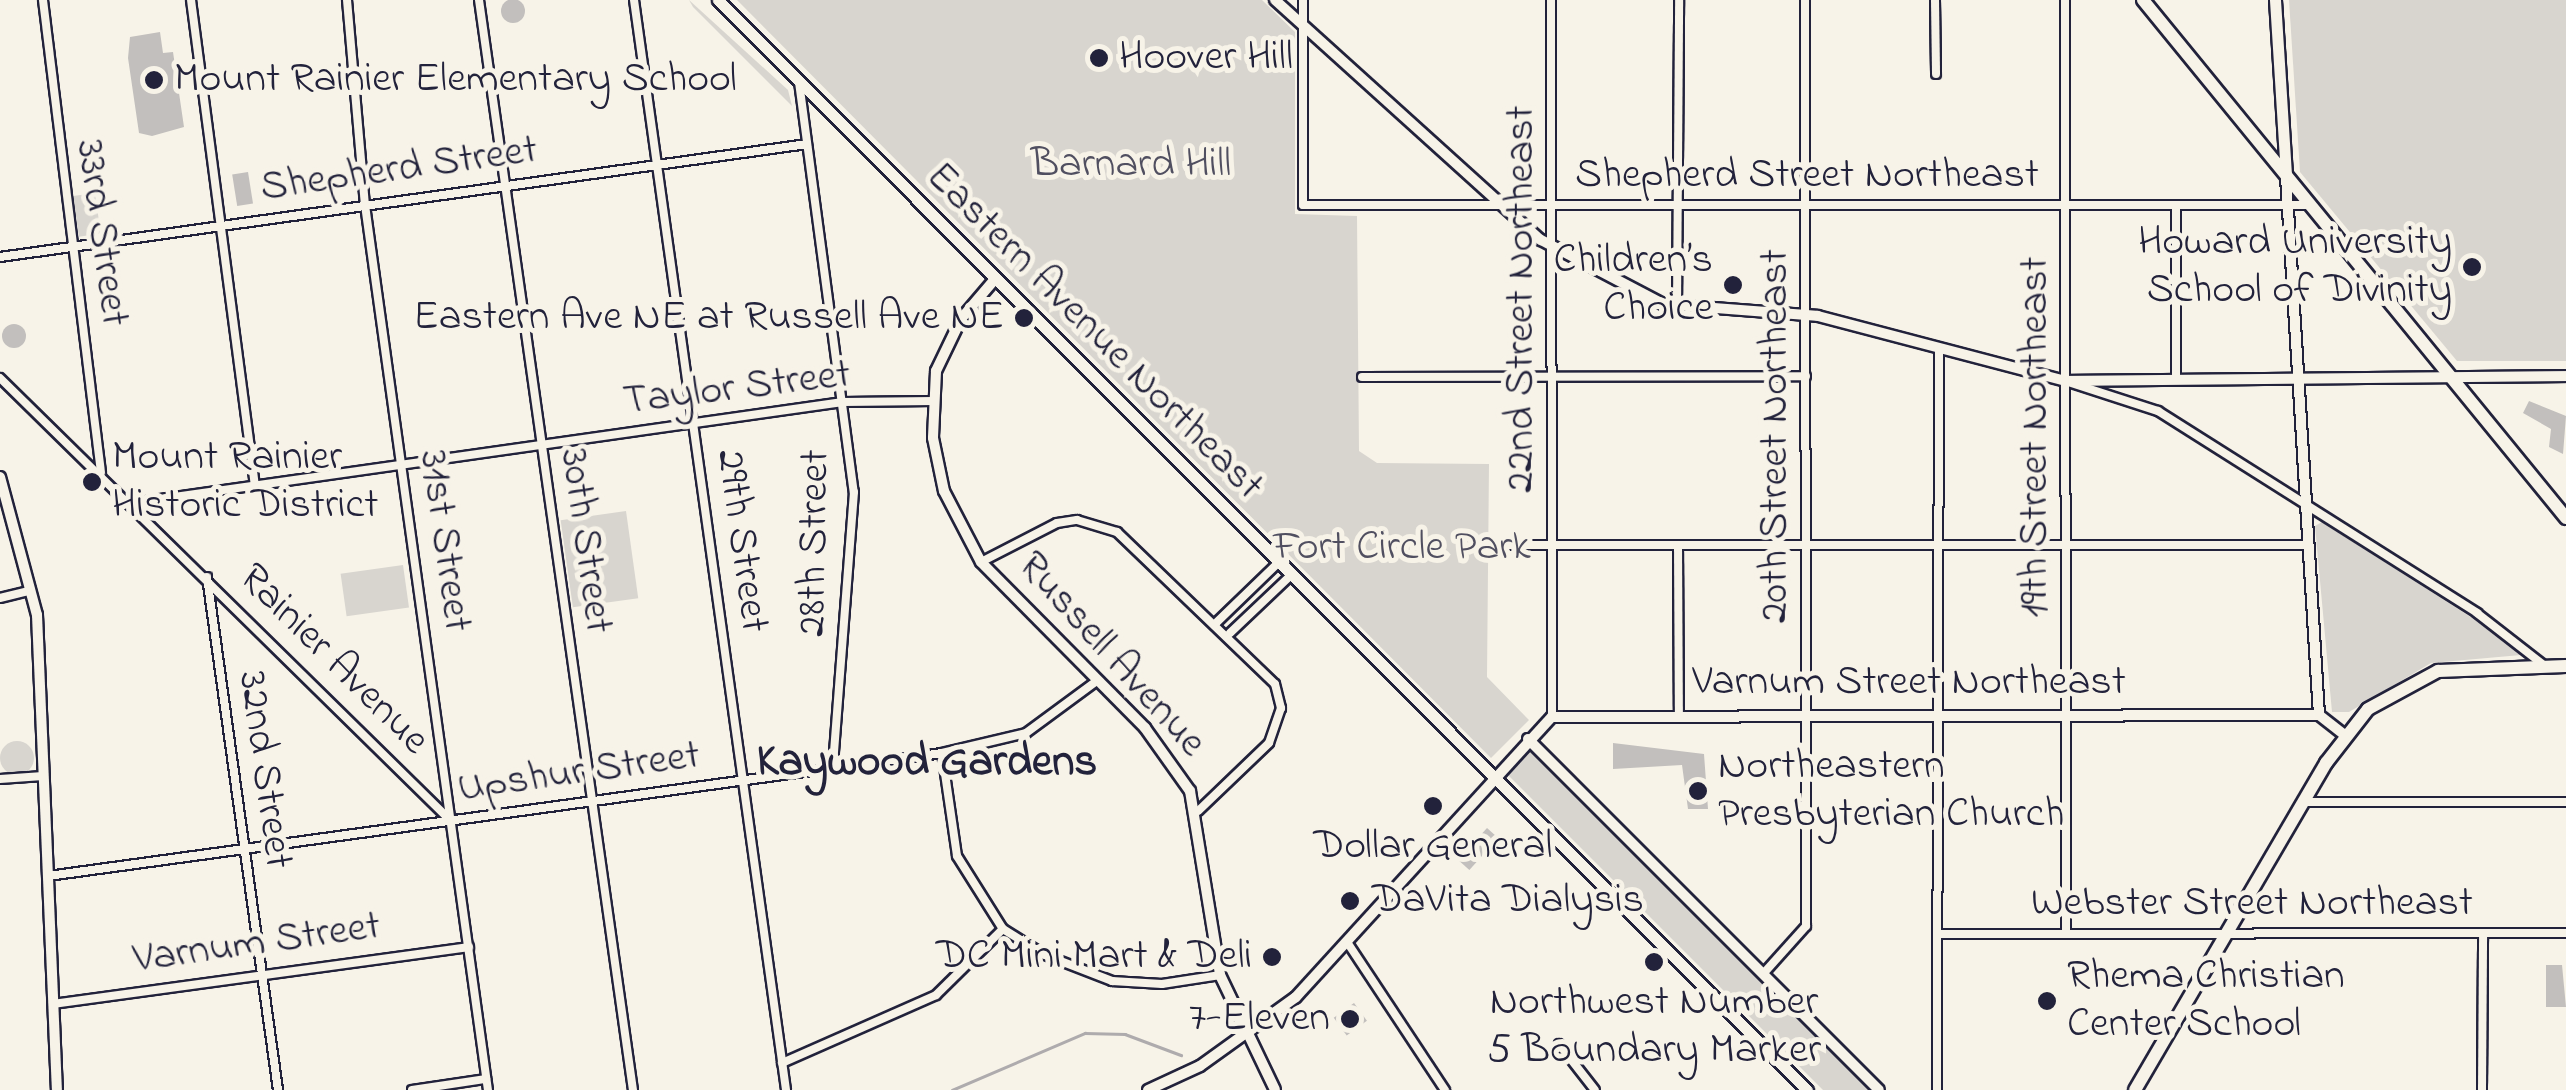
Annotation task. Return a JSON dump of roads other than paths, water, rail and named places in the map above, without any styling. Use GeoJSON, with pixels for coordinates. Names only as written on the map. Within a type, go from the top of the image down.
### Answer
{"type":"FeatureCollection","features":[{"type":"Feature","properties":{"kind":"main road","name":"Eastern Avenue Northeast"},"geometry":{"type":"LineString","coordinates":[[718,0],[1490,777],[1807,1090]]}},
{"type":"Feature","properties":{"kind":"main road"},"geometry":{"type":"LineString","coordinates":[[2143,0],[2566,518]]}},
{"type":"Feature","properties":{"kind":"main road"},"geometry":{"type":"LineString","coordinates":[[2276,0],[2286,176]]}},
{"type":"Feature","properties":{"kind":"main road"},"geometry":{"type":"LineString","coordinates":[[2135,1090],[2303,802],[2345,735],[2379,700],[2427,674],[2566,666]]}},
{"type":"Feature","properties":{"kind":"street","name":"33rd Street"},"geometry":{"type":"LineString","coordinates":[[42,0],[102,474]]}},
{"type":"Feature","properties":{"kind":"street"},"geometry":{"type":"LineString","coordinates":[[190,0],[256,486]]}},
{"type":"Feature","properties":{"kind":"street","name":"31st Street"},"geometry":{"type":"LineString","coordinates":[[347,0],[365,204],[488,1090]]}},
{"type":"Feature","properties":{"kind":"street","name":"30th Street"},"geometry":{"type":"LineString","coordinates":[[478,0],[633,1090]]}},
{"type":"Feature","properties":{"kind":"street","name":"29th Street"},"geometry":{"type":"LineString","coordinates":[[634,0],[786,1090]]}},
{"type":"Feature","properties":{"kind":"street"},"geometry":{"type":"LineString","coordinates":[[1276,0],[1552,248],[1631,293],[1677,307],[1806,315],[2065,381],[2158,411],[2532,649],[2545,666]]}},
{"type":"Feature","properties":{"kind":"street"},"geometry":{"type":"LineString","coordinates":[[1303,0],[1303,24]]}},
{"type":"Feature","properties":{"kind":"street","name":"22nd Street Northeast"},"geometry":{"type":"LineString","coordinates":[[1551,0],[1552,717]]}},
{"type":"Feature","properties":{"kind":"street"},"geometry":{"type":"LineString","coordinates":[[1677,307],[1678,0]]}},
{"type":"Feature","properties":{"kind":"street","name":"20th Street Northeast"},"geometry":{"type":"LineString","coordinates":[[1763,974],[1806,926],[1805,0]]}},
{"type":"Feature","properties":{"kind":"street"},"geometry":{"type":"LineString","coordinates":[[1936,0],[1936,74]]}},
{"type":"Feature","properties":{"kind":"street","name":"19th Street Northeast"},"geometry":{"type":"LineString","coordinates":[[2064,0],[2066,934]]}},
{"type":"Feature","properties":{"kind":"street","name":"Shepherd Street Northeast"},"geometry":{"type":"LineString","coordinates":[[1303,24],[1303,205],[2310,205]]}},
{"type":"Feature","properties":{"kind":"street","name":"28th Street"},"geometry":{"type":"LineString","coordinates":[[800,82],[843,402],[854,521],[834,768]]}},
{"type":"Feature","properties":{"kind":"street","name":"Shepherd Street"},"geometry":{"type":"LineString","coordinates":[[0,257],[807,144]]}},
{"type":"Feature","properties":{"kind":"street"},"geometry":{"type":"LineString","coordinates":[[2286,176],[2318,715],[2345,735]]}},
{"type":"Feature","properties":{"kind":"street"},"geometry":{"type":"LineString","coordinates":[[2176,206],[2176,376]]}},
{"type":"Feature","properties":{"kind":"street","name":"Russell Avenue"},"geometry":{"type":"LineString","coordinates":[[995,279],[952,334],[934,400],[944,491],[982,562],[1098,680],[1176,768],[1198,811],[1220,975],[1274,1090]]}},
{"type":"Feature","properties":{"kind":"street"},"geometry":{"type":"LineString","coordinates":[[1937,1090],[1939,348]]}},
{"type":"Feature","properties":{"kind":"street"},"geometry":{"type":"LineString","coordinates":[[1362,376],[1806,376]]}},
{"type":"Feature","properties":{"kind":"street"},"geometry":{"type":"LineString","coordinates":[[2065,381],[2120,376],[2566,376]]}},
{"type":"Feature","properties":{"kind":"street"},"geometry":{"type":"LineString","coordinates":[[2120,376],[2122,400]]}},
{"type":"Feature","properties":{"kind":"street","name":"Rainier Avenue"},"geometry":{"type":"LineString","coordinates":[[0,378],[132,503],[450,820]]}},
{"type":"Feature","properties":{"kind":"street","name":"Taylor Street"},"geometry":{"type":"LineString","coordinates":[[132,503],[843,402],[934,400]]}},
{"type":"Feature","properties":{"kind":"street"},"geometry":{"type":"LineString","coordinates":[[0,477],[31,590],[56,1090]]}},
{"type":"Feature","properties":{"kind":"street"},"geometry":{"type":"LineString","coordinates":[[982,562],[1057,523],[1098,525],[1117,532],[1230,633],[1275,684],[1278,725],[1198,811]]}},
{"type":"Feature","properties":{"kind":"street"},"geometry":{"type":"LineString","coordinates":[[1480,545],[2308,545]]}},
{"type":"Feature","properties":{"kind":"street"},"geometry":{"type":"LineString","coordinates":[[1678,545],[1679,716]]}},
{"type":"Feature","properties":{"kind":"street"},"geometry":{"type":"LineString","coordinates":[[1217,622],[1278,563]]}},
{"type":"Feature","properties":{"kind":"street"},"geometry":{"type":"LineString","coordinates":[[1230,633],[1290,576]]}},
{"type":"Feature","properties":{"kind":"street","name":"32nd Street"},"geometry":{"type":"LineString","coordinates":[[207,578],[278,1090]]}},
{"type":"Feature","properties":{"kind":"street"},"geometry":{"type":"LineString","coordinates":[[0,598],[31,590]]}},
{"type":"Feature","properties":{"kind":"street","name":"Upshur Street"},"geometry":{"type":"LineString","coordinates":[[48,876],[942,753],[1045,724],[1098,680]]}},
{"type":"Feature","properties":{"kind":"street","name":"Varnum Street Northeast"},"geometry":{"type":"LineString","coordinates":[[1552,717],[2318,715]]}},
{"type":"Feature","properties":{"kind":"street"},"geometry":{"type":"LineString","coordinates":[[1148,1090],[1249,1034],[1349,945],[1490,777],[1552,717]]}},
{"type":"Feature","properties":{"kind":"street"},"geometry":{"type":"LineString","coordinates":[[1528,739],[1879,1090]]}},
{"type":"Feature","properties":{"kind":"street"},"geometry":{"type":"LineString","coordinates":[[942,753],[956,856],[1004,929],[1044,956],[1112,982],[1162,984],[1220,975]]}},
{"type":"Feature","properties":{"kind":"street"},"geometry":{"type":"LineString","coordinates":[[0,779],[43,776]]}},
{"type":"Feature","properties":{"kind":"street"},"geometry":{"type":"LineString","coordinates":[[2303,802],[2566,802]]}},
{"type":"Feature","properties":{"kind":"street"},"geometry":{"type":"LineString","coordinates":[[782,1063],[936,995],[1004,929]]}},
{"type":"Feature","properties":{"kind":"street","name":"Webster Street Northeast"},"geometry":{"type":"LineString","coordinates":[[1937,934],[2566,933]]}},
{"type":"Feature","properties":{"kind":"street"},"geometry":{"type":"LineString","coordinates":[[2482,1090],[2483,934]]}},
{"type":"Feature","properties":{"kind":"street"},"geometry":{"type":"LineString","coordinates":[[1349,945],[1445,1090]]}},
{"type":"Feature","properties":{"kind":"street","name":"Varnum Street"},"geometry":{"type":"LineString","coordinates":[[53,1004],[468,948]]}},
{"type":"Feature","properties":{"kind":"street"},"geometry":{"type":"LineString","coordinates":[[1560,1044],[1595,1090]]}},
{"type":"Feature","properties":{"kind":"street"},"geometry":{"type":"LineString","coordinates":[[412,1090],[486,1079]]}},
{"type":"Feature","properties":{"kind":"waterway"},"geometry":{"type":"LineString","coordinates":[[952,1090],[1085,1033],[1125,1034],[1181,1055]]}},
{"type":"Feature","properties":{"kind":"place","name":"Hoover Hill"},"geometry":{"type":"Point","coordinates":[1099,58]}},
{"type":"Feature","properties":{"kind":"place","name":"Mount Rainier Elementary School"},"geometry":{"type":"Point","coordinates":[154,80]}},
{"type":"Feature","properties":{"kind":"place","name":"Howard University School of Divinity"},"geometry":{"type":"Point","coordinates":[2472,267]}},
{"type":"Feature","properties":{"kind":"place","name":"Children’s Choice"},"geometry":{"type":"Point","coordinates":[1733,285]}},
{"type":"Feature","properties":{"kind":"place","name":"Eastern Ave NE at Russell Ave NE"},"geometry":{"type":"Point","coordinates":[1024,318]}},
{"type":"Feature","properties":{"kind":"place","name":"Mount Rainier Historic District"},"geometry":{"type":"Point","coordinates":[92,482]}},
{"type":"Feature","properties":{"kind":"place","name":"Northeastern Presbyterian Church"},"geometry":{"type":"Point","coordinates":[1698,791]}},
{"type":"Feature","properties":{"kind":"place","name":"Dollar General"},"geometry":{"type":"Point","coordinates":[1433,806]}},
{"type":"Feature","properties":{"kind":"place","name":"DaVita Dialysis"},"geometry":{"type":"Point","coordinates":[1350,901]}},
{"type":"Feature","properties":{"kind":"place","name":"DC Mini Mart & Deli"},"geometry":{"type":"Point","coordinates":[1272,957]}},
{"type":"Feature","properties":{"kind":"place","name":"Northwest Number 5 Boundary Marker"},"geometry":{"type":"Point","coordinates":[1654,962]}},
{"type":"Feature","properties":{"kind":"place","name":"Rhema Christian Center School"},"geometry":{"type":"Point","coordinates":[2047,1001]}},
{"type":"Feature","properties":{"kind":"place","name":"7-Eleven"},"geometry":{"type":"Point","coordinates":[1350,1019]}},
{"type":"Feature","properties":{"kind":"district","name":"Kaywood Gardens"},"geometry":{"type":"Point","coordinates":[927,764]}},
{"type":"Feature","properties":{"kind":"park label","name":"Barnard Hill"},"geometry":{"type":"Point","coordinates":[1131,165]}},
{"type":"Feature","properties":{"kind":"park label","name":"Fort Circle Park"},"geometry":{"type":"Point","coordinates":[1402,548]}}]}
